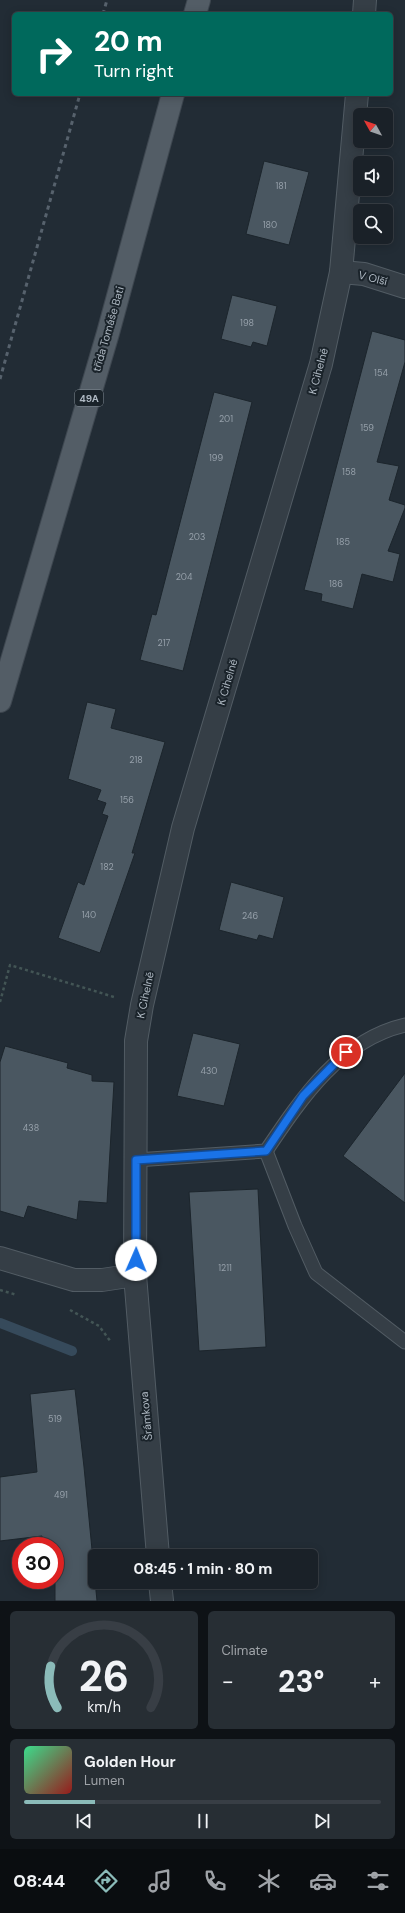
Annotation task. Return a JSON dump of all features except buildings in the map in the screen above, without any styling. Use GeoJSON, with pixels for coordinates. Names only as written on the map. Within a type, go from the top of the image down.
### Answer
{"type":"FeatureCollection","features":[{"type":"Feature","properties":{"kind":"main road"},"geometry":{"type":"LineString","coordinates":[[196,12],[199,0]]}},
{"type":"Feature","properties":{"kind":"main road","name":"třída Tomáše Bati"},"geometry":{"type":"LineString","coordinates":[[0,701],[108,333],[172,96]]}},
{"type":"Feature","properties":{"kind":"street"},"geometry":{"type":"LineString","coordinates":[[364,12],[365,0]]}},
{"type":"Feature","properties":{"kind":"street","name":"K Cihelně"},"geometry":{"type":"LineString","coordinates":[[136,1275],[136,1041],[142,1005],[183,828],[320,364],[341,272],[357,96]]}},
{"type":"Feature","properties":{"kind":"street","name":"V Olší"},"geometry":{"type":"LineString","coordinates":[[341,272],[364,274],[405,287]]}},
{"type":"Feature","properties":{"kind":"street"},"geometry":{"type":"LineString","coordinates":[[0,1258],[74,1280],[102,1280],[136,1275]]}},
{"type":"Feature","properties":{"kind":"street","name":"Šrámkova"},"geometry":{"type":"LineString","coordinates":[[136,1275],[140,1352],[157,1549]]}},
{"type":"Feature","properties":{"kind":"street"},"geometry":{"type":"LineString","coordinates":[[161,1589],[162,1601]]}},
{"type":"Feature","properties":{"kind":"lane"},"geometry":{"type":"LineString","coordinates":[[266,1151],[303,1096],[346,1052],[387,1029],[405,1025]]}},
{"type":"Feature","properties":{"kind":"lane"},"geometry":{"type":"LineString","coordinates":[[136,1160],[266,1151]]}},
{"type":"Feature","properties":{"kind":"lane"},"geometry":{"type":"LineString","coordinates":[[266,1151],[295,1226],[316,1273],[405,1342]]}},
{"type":"Feature","properties":{"kind":"path"},"geometry":{"type":"LineString","coordinates":[[0,1002],[10,965],[142,1005]]}},
{"type":"Feature","properties":{"kind":"path"},"geometry":{"type":"LineString","coordinates":[[0,1290],[21,1296]]}},
{"type":"Feature","properties":{"kind":"path"},"geometry":{"type":"LineString","coordinates":[[64,1308],[71,1310],[99,1326],[114,1346],[140,1352]]}},
{"type":"Feature","properties":{"kind":"waterway"},"geometry":{"type":"LineString","coordinates":[[0,1323],[72,1351]]}},
{"type":"Feature","properties":{"kind":"railway"},"geometry":{"type":"LineString","coordinates":[[104,12],[107,0]]}},
{"type":"Feature","properties":{"kind":"railway"},"geometry":{"type":"LineString","coordinates":[[0,379],[79,96]]}},
{"type":"Feature","properties":{"kind":"route"},"geometry":{"type":"LineString","coordinates":[[136,1260],[136,1160],[266,1151],[303,1096],[346,1052]]}}]}
